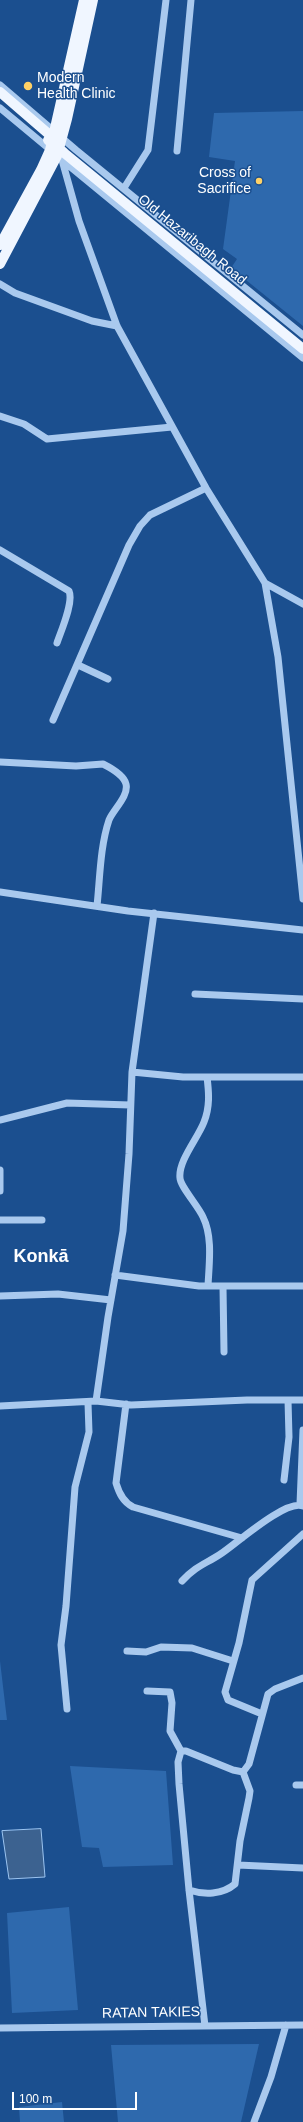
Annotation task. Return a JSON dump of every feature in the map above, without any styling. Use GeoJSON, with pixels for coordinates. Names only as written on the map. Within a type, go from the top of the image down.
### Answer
{"type":"FeatureCollection","features":[{"type":"Feature","properties":{"kind":"main road"},"geometry":{"type":"LineString","coordinates":[[0,244],[41,170],[57,146],[84,0]]}},
{"type":"Feature","properties":{"kind":"main road"},"geometry":{"type":"LineString","coordinates":[[0,264],[57,146],[93,0]]}},
{"type":"Feature","properties":{"kind":"main road"},"geometry":{"type":"LineString","coordinates":[[0,92],[57,146]]}},
{"type":"Feature","properties":{"kind":"main road"},"geometry":{"type":"LineString","coordinates":[[0,99],[57,146]]}},
{"type":"Feature","properties":{"kind":"main road","name":"Old Hazaribagh Road"},"geometry":{"type":"LineString","coordinates":[[57,146],[108,183],[303,343]]}},
{"type":"Feature","properties":{"kind":"main road","name":"Old Hazaribagh Road"},"geometry":{"type":"LineString","coordinates":[[57,146],[303,349]]}},
{"type":"Feature","properties":{"kind":"street"},"geometry":{"type":"LineString","coordinates":[[124,188],[148,150],[166,0]]}},
{"type":"Feature","properties":{"kind":"street"},"geometry":{"type":"LineString","coordinates":[[178,151],[191,0]]}},
{"type":"Feature","properties":{"kind":"street"},"geometry":{"type":"LineString","coordinates":[[0,85],[57,146],[303,358]]}},
{"type":"Feature","properties":{"kind":"street"},"geometry":{"type":"LineString","coordinates":[[0,108],[124,188],[303,335]]}},
{"type":"Feature","properties":{"kind":"street"},"geometry":{"type":"LineString","coordinates":[[57,146],[79,221],[117,326],[206,488],[265,584],[278,657],[303,899]]}},
{"type":"Feature","properties":{"kind":"street"},"geometry":{"type":"LineString","coordinates":[[0,284],[15,293],[69,311],[92,321],[117,326]]}},
{"type":"Feature","properties":{"kind":"street"},"geometry":{"type":"LineString","coordinates":[[0,416],[24,424],[47,438],[172,427]]}},
{"type":"Feature","properties":{"kind":"street"},"geometry":{"type":"LineString","coordinates":[[53,720],[120,565],[140,526],[150,515],[206,488]]}},
{"type":"Feature","properties":{"kind":"street"},"geometry":{"type":"LineString","coordinates":[[0,550],[69,591],[71,595],[70,603],[57,643]]}},
{"type":"Feature","properties":{"kind":"street"},"geometry":{"type":"LineString","coordinates":[[265,584],[303,604]]}},
{"type":"Feature","properties":{"kind":"street"},"geometry":{"type":"LineString","coordinates":[[78,665],[108,680]]}},
{"type":"Feature","properties":{"kind":"street"},"geometry":{"type":"LineString","coordinates":[[0,762],[76,766],[103,764],[124,780],[126,784],[125,793],[113,812],[104,838],[97,906]]}},
{"type":"Feature","properties":{"kind":"street"},"geometry":{"type":"LineString","coordinates":[[0,892],[97,906],[303,930]]}},
{"type":"Feature","properties":{"kind":"street"},"geometry":{"type":"LineString","coordinates":[[67,1709],[61,1645],[67,1600],[75,1487],[87,1443],[92,1402],[125,1214],[132,1072],[154,913]]}},
{"type":"Feature","properties":{"kind":"street"},"geometry":{"type":"LineString","coordinates":[[195,994],[303,999]]}},
{"type":"Feature","properties":{"kind":"street"},"geometry":{"type":"LineString","coordinates":[[132,1072],[208,1077],[303,1077]]}},
{"type":"Feature","properties":{"kind":"street"},"geometry":{"type":"LineString","coordinates":[[208,1077],[208,1105],[205,1120],[188,1153],[180,1178],[182,1184],[199,1208],[207,1227],[208,1286]]}},
{"type":"Feature","properties":{"kind":"street"},"geometry":{"type":"LineString","coordinates":[[0,1120],[67,1103],[130,1105]]}},
{"type":"Feature","properties":{"kind":"street"},"geometry":{"type":"LineString","coordinates":[[0,1170],[0,1191]]}},
{"type":"Feature","properties":{"kind":"street"},"geometry":{"type":"LineString","coordinates":[[0,1220],[42,1220]]}},
{"type":"Feature","properties":{"kind":"street"},"geometry":{"type":"LineString","coordinates":[[115,1275],[223,1287],[303,1286]]}},
{"type":"Feature","properties":{"kind":"street"},"geometry":{"type":"LineString","coordinates":[[223,1287],[224,1352]]}},
{"type":"Feature","properties":{"kind":"street"},"geometry":{"type":"LineString","coordinates":[[0,1296],[58,1294],[111,1300]]}},
{"type":"Feature","properties":{"kind":"street"},"geometry":{"type":"LineString","coordinates":[[284,1480],[289,1437],[288,1400]]}},
{"type":"Feature","properties":{"kind":"street"},"geometry":{"type":"LineString","coordinates":[[0,1406],[92,1402],[126,1404],[303,1400]]}},
{"type":"Feature","properties":{"kind":"street"},"geometry":{"type":"LineString","coordinates":[[126,1404],[116,1483],[118,1492],[124,1499],[133,1507],[242,1538]]}},
{"type":"Feature","properties":{"kind":"street"},"geometry":{"type":"LineString","coordinates":[[182,1581],[200,1564],[220,1554],[275,1514],[302,1505],[303,1430]]}},
{"type":"Feature","properties":{"kind":"street"},"geometry":{"type":"LineString","coordinates":[[262,1714],[236,1705],[226,1697],[225,1692],[234,1661],[252,1580],[303,1534]]}},
{"type":"Feature","properties":{"kind":"street"},"geometry":{"type":"LineString","coordinates":[[127,1651],[146,1652],[161,1646],[192,1648],[234,1661]]}},
{"type":"Feature","properties":{"kind":"street"},"geometry":{"type":"LineString","coordinates":[[188,1890],[210,1894],[230,1888],[235,1884],[240,1841],[250,1791],[244,1772],[249,1764],[268,1694],[303,1678]]}},
{"type":"Feature","properties":{"kind":"street"},"geometry":{"type":"LineString","coordinates":[[147,1690],[170,1692],[172,1703],[170,1732],[181,1751]]}},
{"type":"Feature","properties":{"kind":"street"},"geometry":{"type":"LineString","coordinates":[[181,1751],[191,1752],[233,1770],[244,1772]]}},
{"type":"Feature","properties":{"kind":"street"},"geometry":{"type":"LineString","coordinates":[[181,1751],[178,1756],[178,1767],[188,1890],[205,2026]]}},
{"type":"Feature","properties":{"kind":"street"},"geometry":{"type":"LineString","coordinates":[[238,1865],[303,1868]]}},
{"type":"Feature","properties":{"kind":"street"},"geometry":{"type":"LineString","coordinates":[[254,2122],[271,2077],[286,2025]]}},
{"type":"Feature","properties":{"kind":"street","name":"RATAN TAKIES"},"geometry":{"type":"LineString","coordinates":[[0,2028],[303,2025]]}},
{"type":"Feature","properties":{"kind":"shaded area"},"geometry":{"type":"Polygon","coordinates":[[[303,111],[303,326],[231,268],[237,259],[223,249],[235,161],[209,157],[214,113],[303,111]]]}},
{"type":"Feature","properties":{"kind":"shaded area"},"geometry":{"type":"Polygon","coordinates":[[[0,1661],[7,1720],[0,1720],[0,1661]]]}},
{"type":"Feature","properties":{"kind":"shaded area"},"geometry":{"type":"Polygon","coordinates":[[[70,1766],[166,1771],[173,1865],[103,1867],[99,1848],[82,1847],[70,1766]]]}},
{"type":"Feature","properties":{"kind":"shaded area"},"geometry":{"type":"Polygon","coordinates":[[[41,1829],[45,1877],[9,1879],[2,1831],[41,1829]]]}},
{"type":"Feature","properties":{"kind":"shaded area"},"geometry":{"type":"Polygon","coordinates":[[[69,1907],[78,2010],[12,2013],[7,1913],[69,1907]]]}},
{"type":"Feature","properties":{"kind":"shaded area"},"geometry":{"type":"Polygon","coordinates":[[[259,2044],[241,2122],[118,2122],[111,2045],[259,2044]]]}},
{"type":"Feature","properties":{"kind":"shaded area"},"geometry":{"type":"Polygon","coordinates":[[[62,2102],[64,2122],[20,2122],[19,2107],[62,2102]]]}},
{"type":"Feature","properties":{"kind":"place","name":"Modern Health Clinic"},"geometry":{"type":"Point","coordinates":[28,86]}},
{"type":"Feature","properties":{"kind":"place","name":"Cross of Sacrifice"},"geometry":{"type":"Point","coordinates":[259,181]}},
{"type":"Feature","properties":{"kind":"district","name":"Konkā"},"geometry":{"type":"Point","coordinates":[41,1257]}}]}
